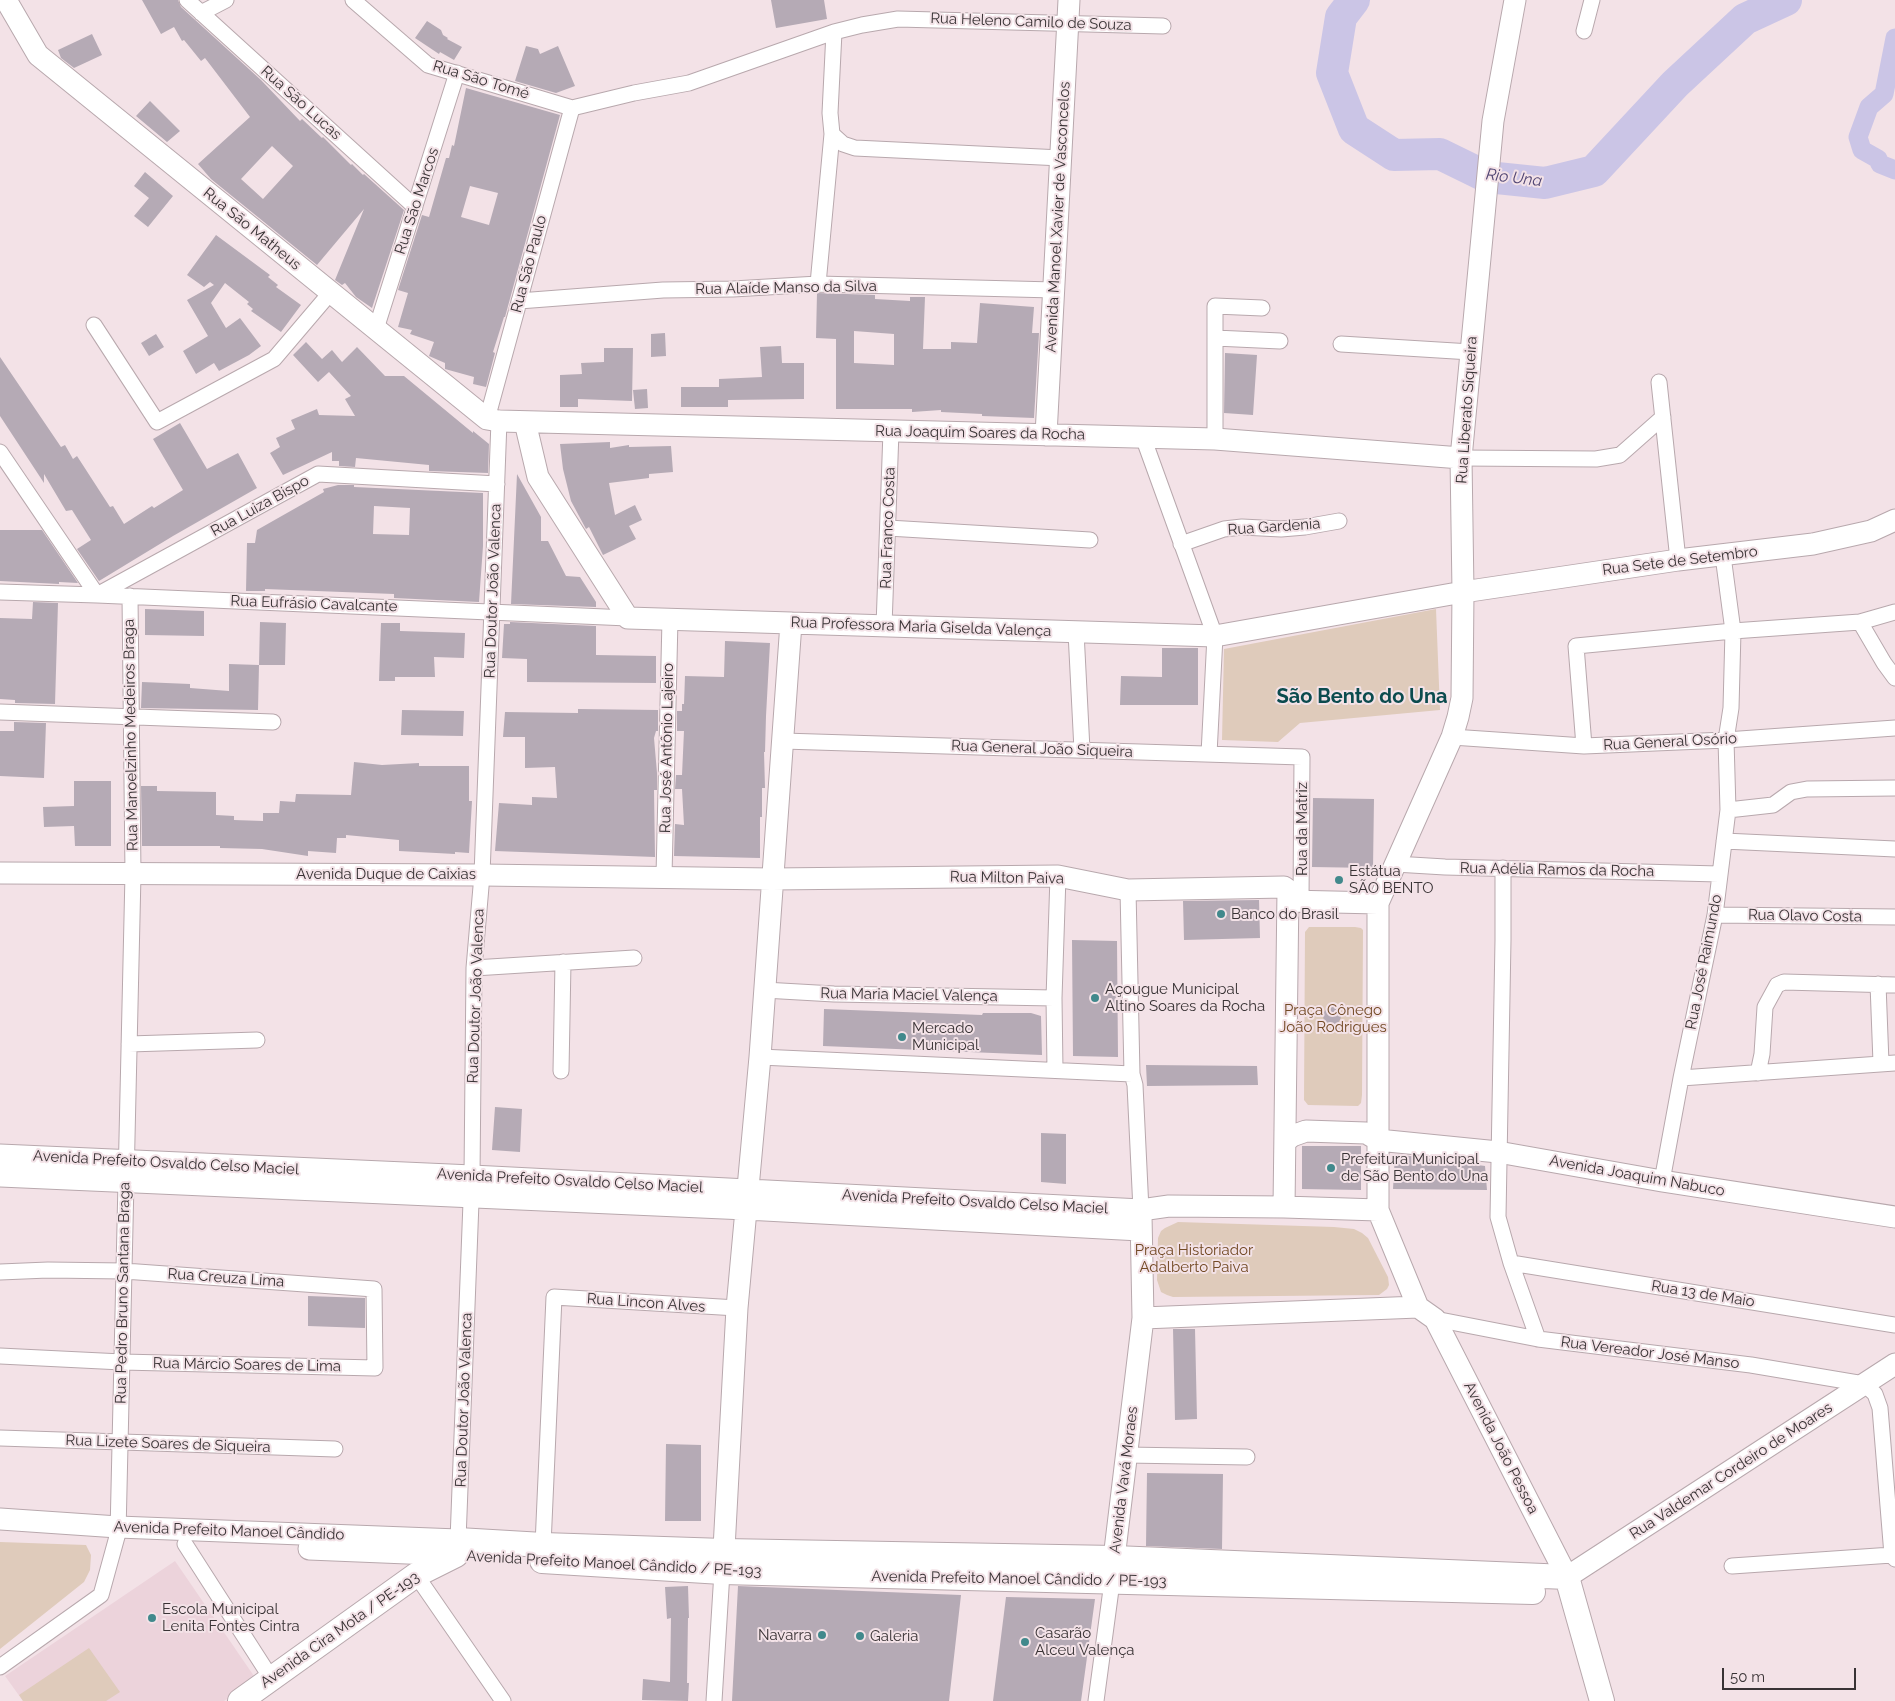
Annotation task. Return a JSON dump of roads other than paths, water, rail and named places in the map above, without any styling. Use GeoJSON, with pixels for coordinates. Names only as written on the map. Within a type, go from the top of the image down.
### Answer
{"type":"FeatureCollection","features":[{"type":"Feature","properties":{"kind":"main road","name":"Avenida Prefeito Manoel Cândido / PE-193"},"geometry":{"type":"LineString","coordinates":[[457,1548],[544,1545],[723,1561],[1114,1558],[1568,1577]]}},
{"type":"Feature","properties":{"kind":"main road","name":"Avenida Prefeito Manoel Cândido / PE-193"},"geometry":{"type":"LineString","coordinates":[[457,1548],[1112,1582],[1554,1592],[1577,1610]]}},
{"type":"Feature","properties":{"kind":"main road","name":"Avenida Cira Mota / PE-193"},"geometry":{"type":"LineString","coordinates":[[240,1701],[416,1575],[457,1548]]}},
{"type":"Feature","properties":{"kind":"main road"},"geometry":{"type":"LineString","coordinates":[[1568,1577],[1602,1701]]}},
{"type":"Feature","properties":{"kind":"street","name":"Rua São Matheus"},"geometry":{"type":"LineString","coordinates":[[6,0],[38,55],[376,329],[493,420]]}},
{"type":"Feature","properties":{"kind":"street","name":"Rua São Lucas"},"geometry":{"type":"LineString","coordinates":[[188,0],[415,207]]}},
{"type":"Feature","properties":{"kind":"street"},"geometry":{"type":"LineString","coordinates":[[201,12],[226,0]]}},
{"type":"Feature","properties":{"kind":"street","name":"Rua São Tomé"},"geometry":{"type":"LineString","coordinates":[[353,0],[428,65],[572,108]]}},
{"type":"Feature","properties":{"kind":"street","name":"Avenida Manoel Xavier de Vasconcelos"},"geometry":{"type":"LineString","coordinates":[[1046,435],[1070,0]]}},
{"type":"Feature","properties":{"kind":"street","name":"Rua Liberato Siqueira"},"geometry":{"type":"LineString","coordinates":[[1378,902],[1452,738],[1462,698],[1461,458],[1493,121],[1515,0]]}},
{"type":"Feature","properties":{"kind":"street"},"geometry":{"type":"LineString","coordinates":[[1584,31],[1592,0]]}},
{"type":"Feature","properties":{"kind":"street","name":"Rua Heleno Camilo de Souza"},"geometry":{"type":"LineString","coordinates":[[572,108],[634,93],[689,83],[834,32],[898,18],[1163,26]]}},
{"type":"Feature","properties":{"kind":"street"},"geometry":{"type":"LineString","coordinates":[[818,284],[832,134],[830,113],[834,32]]}},
{"type":"Feature","properties":{"kind":"street","name":"Rua São Marcos"},"geometry":{"type":"LineString","coordinates":[[376,329],[457,73]]}},
{"type":"Feature","properties":{"kind":"street","name":"Rua São Paulo"},"geometry":{"type":"LineString","coordinates":[[493,420],[519,301],[572,108]]}},
{"type":"Feature","properties":{"kind":"street"},"geometry":{"type":"LineString","coordinates":[[832,134],[843,144],[855,148],[1061,158]]}},
{"type":"Feature","properties":{"kind":"street","name":"Rua Alaíde Manso da Silva"},"geometry":{"type":"LineString","coordinates":[[519,301],[663,290],[733,289],[818,284],[1054,290]]}},
{"type":"Feature","properties":{"kind":"street"},"geometry":{"type":"LineString","coordinates":[[94,325],[157,422],[274,359],[331,292]]}},
{"type":"Feature","properties":{"kind":"street"},"geometry":{"type":"LineString","coordinates":[[1215,439],[1215,306],[1262,308]]}},
{"type":"Feature","properties":{"kind":"street"},"geometry":{"type":"LineString","coordinates":[[1215,338],[1280,341]]}},
{"type":"Feature","properties":{"kind":"street"},"geometry":{"type":"LineString","coordinates":[[1342,344],[1470,352]]}},
{"type":"Feature","properties":{"kind":"street"},"geometry":{"type":"LineString","coordinates":[[1659,382],[1678,560]]}},
{"type":"Feature","properties":{"kind":"street"},"geometry":{"type":"LineString","coordinates":[[1461,458],[1596,459],[1620,455],[1663,418]]}},
{"type":"Feature","properties":{"kind":"street","name":"Rua Joaquim Soares da Rocha"},"geometry":{"type":"LineString","coordinates":[[493,420],[1215,439],[1461,458]]}},
{"type":"Feature","properties":{"kind":"street","name":"Rua Doutor João Valenca"},"geometry":{"type":"LineString","coordinates":[[457,1548],[471,1186],[474,968],[482,875],[497,484],[493,420]]}},
{"type":"Feature","properties":{"kind":"street"},"geometry":{"type":"LineString","coordinates":[[525,422],[538,477],[628,618]]}},
{"type":"Feature","properties":{"kind":"street","name":"Rua Franco Costa"},"geometry":{"type":"LineString","coordinates":[[884,626],[891,431]]}},
{"type":"Feature","properties":{"kind":"street"},"geometry":{"type":"LineString","coordinates":[[1143,437],[1214,636],[1209,754]]}},
{"type":"Feature","properties":{"kind":"street"},"geometry":{"type":"LineString","coordinates":[[2,457],[97,595]]}},
{"type":"Feature","properties":{"kind":"street","name":"Rua Luiza Bispo"},"geometry":{"type":"LineString","coordinates":[[97,595],[318,474],[497,484]]}},
{"type":"Feature","properties":{"kind":"street","name":"Rua Sete de Setembro"},"geometry":{"type":"LineString","coordinates":[[1214,636],[1463,592],[1678,560],[1813,544],[1871,531],[1895,520]]}},
{"type":"Feature","properties":{"kind":"street","name":"Rua Gardenia"},"geometry":{"type":"LineString","coordinates":[[1181,544],[1224,529],[1242,527],[1289,528],[1339,521]]}},
{"type":"Feature","properties":{"kind":"street"},"geometry":{"type":"LineString","coordinates":[[888,528],[1090,540]]}},
{"type":"Feature","properties":{"kind":"street","name":"Rua José Raimundo"},"geometry":{"type":"LineString","coordinates":[[1662,1181],[1680,1078],[1715,915],[1728,810],[1726,740],[1731,708],[1733,631],[1723,556]]}},
{"type":"Feature","properties":{"kind":"street","name":"Rua Eufrásio Cavalcante"},"geometry":{"type":"LineString","coordinates":[[0,592],[628,618]]}},
{"type":"Feature","properties":{"kind":"street","name":"Rua Manoelzinho Medeiros Braga"},"geometry":{"type":"LineString","coordinates":[[130,596],[132,874]]}},
{"type":"Feature","properties":{"kind":"street"},"geometry":{"type":"LineString","coordinates":[[1584,746],[1576,646],[1733,631],[1860,622],[1895,612]]}},
{"type":"Feature","properties":{"kind":"street","name":"Rua Professora Maria Giselda Valença"},"geometry":{"type":"LineString","coordinates":[[628,618],[1214,636]]}},
{"type":"Feature","properties":{"kind":"street","name":"Rua José Antônio Lajeiro"},"geometry":{"type":"LineString","coordinates":[[664,876],[670,619]]}},
{"type":"Feature","properties":{"kind":"street"},"geometry":{"type":"LineString","coordinates":[[714,1701],[737,1308],[760,1057],[791,622]]}},
{"type":"Feature","properties":{"kind":"street"},"geometry":{"type":"LineString","coordinates":[[1860,622],[1895,678]]}},
{"type":"Feature","properties":{"kind":"street"},"geometry":{"type":"LineString","coordinates":[[1076,632],[1082,750]]}},
{"type":"Feature","properties":{"kind":"street"},"geometry":{"type":"LineString","coordinates":[[0,712],[273,722]]}},
{"type":"Feature","properties":{"kind":"street","name":"Rua General Osório"},"geometry":{"type":"LineString","coordinates":[[1452,738],[1584,746],[1726,740],[1893,726]]}},
{"type":"Feature","properties":{"kind":"street","name":"Rua General João Siqueira"},"geometry":{"type":"LineString","coordinates":[[782,741],[1302,757]]}},
{"type":"Feature","properties":{"kind":"street","name":"Rua da Matriz"},"geometry":{"type":"LineString","coordinates":[[1295,901],[1302,757]]}},
{"type":"Feature","properties":{"kind":"street"},"geometry":{"type":"LineString","coordinates":[[1728,810],[1773,805],[1791,792],[1807,789],[1895,788]]}},
{"type":"Feature","properties":{"kind":"street"},"geometry":{"type":"LineString","coordinates":[[1724,841],[1895,849]]}},
{"type":"Feature","properties":{"kind":"street","name":"Rua Adélia Ramos da Rocha"},"geometry":{"type":"LineString","coordinates":[[1395,864],[1719,874]]}},
{"type":"Feature","properties":{"kind":"street"},"geometry":{"type":"LineString","coordinates":[[1503,868],[1504,940],[1498,1217],[1511,1263],[1538,1339]]}},
{"type":"Feature","properties":{"kind":"street","name":"Avenida Duque de Caixias"},"geometry":{"type":"LineString","coordinates":[[0,873],[772,878]]}},
{"type":"Feature","properties":{"kind":"street","name":"Rua Pedro Bruno Santana Braga"},"geometry":{"type":"LineString","coordinates":[[0,1667],[101,1595],[118,1530],[132,874]]}},
{"type":"Feature","properties":{"kind":"street"},"geometry":{"type":"LineString","coordinates":[[1055,1070],[1054,998],[1058,876]]}},
{"type":"Feature","properties":{"kind":"street","name":"Rua Milton Paiva"},"geometry":{"type":"LineString","coordinates":[[772,878],[1058,876],[1128,890],[1284,887],[1295,901]]}},
{"type":"Feature","properties":{"kind":"street"},"geometry":{"type":"LineString","coordinates":[[1128,890],[1132,1074],[1135,1085],[1143,1318],[1418,1307]]}},
{"type":"Feature","properties":{"kind":"street"},"geometry":{"type":"LineString","coordinates":[[1284,1207],[1286,1108],[1295,901],[1378,902],[1378,1210],[1418,1307],[1435,1319]]}},
{"type":"Feature","properties":{"kind":"street","name":"Rua Olavo Costa"},"geometry":{"type":"LineString","coordinates":[[1715,915],[1895,917]]}},
{"type":"Feature","properties":{"kind":"street"},"geometry":{"type":"LineString","coordinates":[[474,968],[634,958]]}},
{"type":"Feature","properties":{"kind":"street"},"geometry":{"type":"LineString","coordinates":[[561,1071],[563,962]]}},
{"type":"Feature","properties":{"kind":"street"},"geometry":{"type":"LineString","coordinates":[[1758,1073],[1762,1054],[1764,1007],[1777,985],[1784,982],[1895,985]]}},
{"type":"Feature","properties":{"kind":"street"},"geometry":{"type":"LineString","coordinates":[[1680,1078],[1888,1063],[1878,984]]}},
{"type":"Feature","properties":{"kind":"street","name":"Rua Maria Maciel Valença"},"geometry":{"type":"LineString","coordinates":[[764,990],[844,994],[1054,998]]}},
{"type":"Feature","properties":{"kind":"street"},"geometry":{"type":"LineString","coordinates":[[129,1044],[257,1040]]}},
{"type":"Feature","properties":{"kind":"street"},"geometry":{"type":"LineString","coordinates":[[760,1057],[1132,1074]]}},
{"type":"Feature","properties":{"kind":"street"},"geometry":{"type":"LineString","coordinates":[[1286,1108],[1291,1116],[1306,1121],[1364,1121],[1375,1116],[1379,1111]]}},
{"type":"Feature","properties":{"kind":"street"},"geometry":{"type":"LineString","coordinates":[[1286,1142],[1292,1136],[1306,1131],[1366,1133],[1378,1140]]}},
{"type":"Feature","properties":{"kind":"street","name":"Avenida Joaquim Nabuco"},"geometry":{"type":"LineString","coordinates":[[1378,1140],[1498,1152],[1662,1181],[1895,1218]]}},
{"type":"Feature","properties":{"kind":"street","name":"Avenida Prefeito Osvaldo Celso Maciel"},"geometry":{"type":"LineString","coordinates":[[0,1155],[126,1171],[471,1186],[1141,1220]]}},
{"type":"Feature","properties":{"kind":"street","name":"Avenida Prefeito Osvaldo Celso Maciel"},"geometry":{"type":"LineString","coordinates":[[0,1176],[126,1171]]}},
{"type":"Feature","properties":{"kind":"street"},"geometry":{"type":"LineString","coordinates":[[1141,1220],[1169,1206],[1378,1210]]}},
{"type":"Feature","properties":{"kind":"street","name":"Rua 13 de Maio"},"geometry":{"type":"LineString","coordinates":[[1511,1263],[1895,1324]]}},
{"type":"Feature","properties":{"kind":"street","name":"Rua Creuza Lima"},"geometry":{"type":"LineString","coordinates":[[0,1272],[124,1270],[374,1289],[375,1368]]}},
{"type":"Feature","properties":{"kind":"street","name":"Rua Lincon Alves"},"geometry":{"type":"LineString","coordinates":[[544,1545],[554,1297],[737,1308]]}},
{"type":"Feature","properties":{"kind":"street","name":"Avenida Vavá Moraes"},"geometry":{"type":"LineString","coordinates":[[1096,1701],[1143,1318]]}},
{"type":"Feature","properties":{"kind":"street","name":"Rua Vereador José Manso"},"geometry":{"type":"LineString","coordinates":[[1435,1319],[1538,1339],[1751,1365],[1864,1384]]}},
{"type":"Feature","properties":{"kind":"street","name":"Avenida João Pessoa"},"geometry":{"type":"LineString","coordinates":[[1435,1319],[1568,1577]]}},
{"type":"Feature","properties":{"kind":"street","name":"Rua Márcio Soares de Lima"},"geometry":{"type":"LineString","coordinates":[[0,1356],[122,1362],[375,1368]]}},
{"type":"Feature","properties":{"kind":"street","name":"Rua Valdemar Cordeiro de Moares"},"geometry":{"type":"LineString","coordinates":[[1568,1577],[1895,1364]]}},
{"type":"Feature","properties":{"kind":"street"},"geometry":{"type":"LineString","coordinates":[[1732,1566],[1894,1557],[1880,1408],[1875,1394],[1864,1384]]}},
{"type":"Feature","properties":{"kind":"street","name":"Rua Lizete Soares de Siqueira"},"geometry":{"type":"LineString","coordinates":[[0,1438],[335,1449]]}},
{"type":"Feature","properties":{"kind":"street"},"geometry":{"type":"LineString","coordinates":[[1126,1455],[1247,1457]]}},
{"type":"Feature","properties":{"kind":"street","name":"Avenida Prefeito Manoel Cândido"},"geometry":{"type":"LineString","coordinates":[[0,1519],[118,1530],[457,1548]]}},
{"type":"Feature","properties":{"kind":"street","name":"Avenida Prefeito Manoel Cândido"},"geometry":{"type":"LineString","coordinates":[[0,1529],[118,1530],[185,1544],[457,1548]]}},
{"type":"Feature","properties":{"kind":"street"},"geometry":{"type":"LineString","coordinates":[[185,1544],[272,1678]]}},
{"type":"Feature","properties":{"kind":"street"},"geometry":{"type":"LineString","coordinates":[[416,1575],[503,1701]]}},
{"type":"Feature","properties":{"kind":"waterway","name":"Rio Una"},"geometry":{"type":"LineString","coordinates":[[1354,0],[1341,17],[1332,73],[1354,129],[1394,155],[1440,154],[1487,177],[1545,183],[1594,171],[1675,84],[1745,19],[1786,0]]}},
{"type":"Feature","properties":{"kind":"waterway"},"geometry":{"type":"LineString","coordinates":[[1895,38],[1884,94],[1869,107],[1858,137],[1862,150],[1878,159],[1880,164],[1895,170]]}},
{"type":"Feature","properties":{"kind":"place","name":"Estátua SÃO BENTO"},"geometry":{"type":"Point","coordinates":[1339,880]}},
{"type":"Feature","properties":{"kind":"place","name":"Banco do Brasil"},"geometry":{"type":"Point","coordinates":[1221,914]}},
{"type":"Feature","properties":{"kind":"place","name":"Açougue Municipal Altino Soares da Rocha"},"geometry":{"type":"Point","coordinates":[1095,998]}},
{"type":"Feature","properties":{"kind":"place","name":"Mercado Municipal"},"geometry":{"type":"Point","coordinates":[902,1037]}},
{"type":"Feature","properties":{"kind":"place","name":"Prefeitura Municipal de São Bento do Una"},"geometry":{"type":"Point","coordinates":[1331,1168]}},
{"type":"Feature","properties":{"kind":"place","name":"Escola Municipal Lenita Fontes Cintra"},"geometry":{"type":"Point","coordinates":[152,1618]}},
{"type":"Feature","properties":{"kind":"place","name":"Navarra"},"geometry":{"type":"Point","coordinates":[822,1635]}},
{"type":"Feature","properties":{"kind":"place","name":"Galeria"},"geometry":{"type":"Point","coordinates":[860,1636]}},
{"type":"Feature","properties":{"kind":"place","name":"Casarão Alceu Valença"},"geometry":{"type":"Point","coordinates":[1025,1642]}},
{"type":"Feature","properties":{"kind":"district","name":"São Bento do Una"},"geometry":{"type":"Point","coordinates":[1362,697]}},
{"type":"Feature","properties":{"kind":"park label","name":"Praça Cônego João Rodrigues"},"geometry":{"type":"Point","coordinates":[1333,1018]}},
{"type":"Feature","properties":{"kind":"park label","name":"Praça Historiador Adalberto Paiva"},"geometry":{"type":"Point","coordinates":[1194,1258]}}]}
